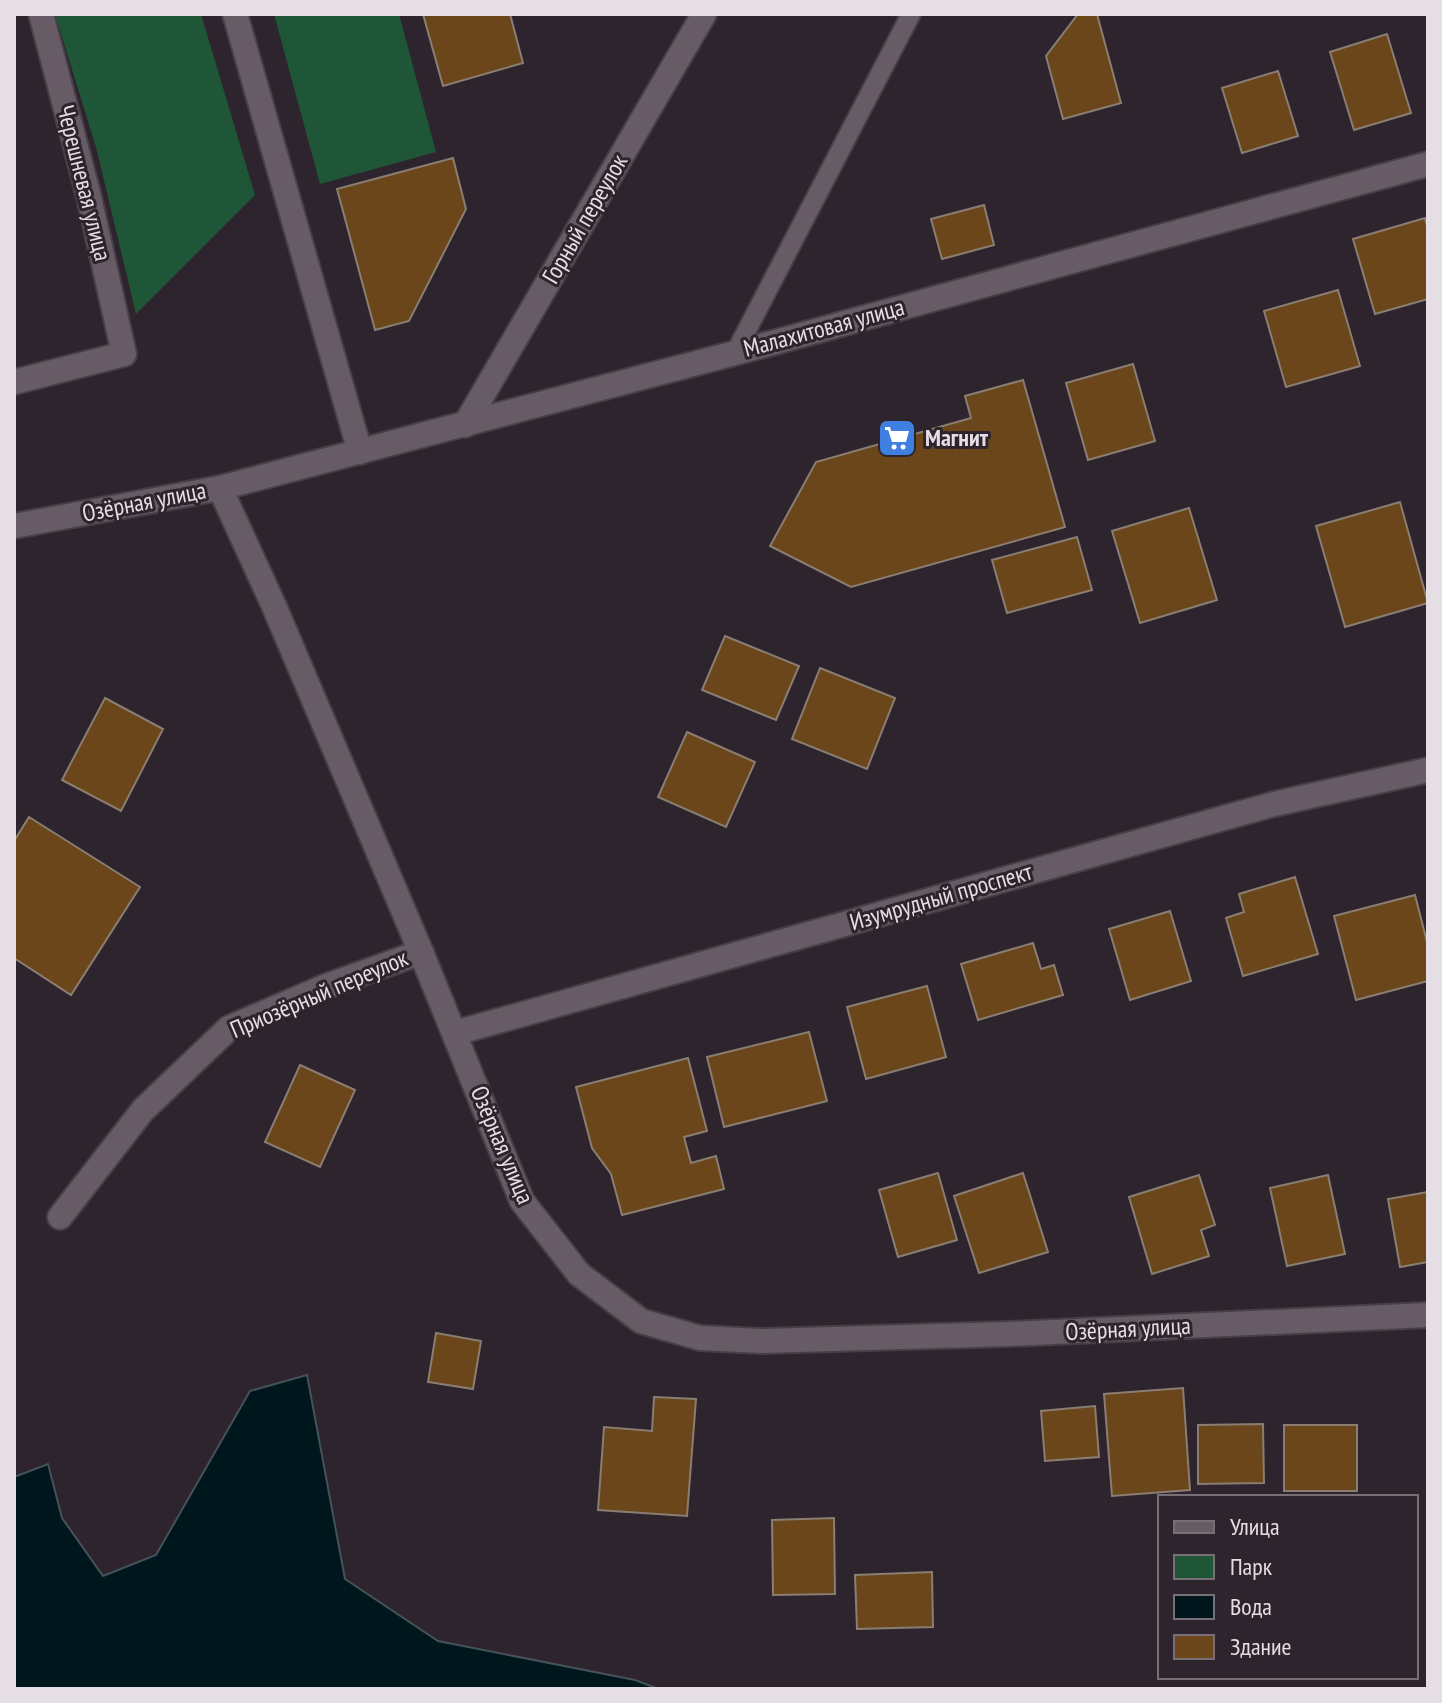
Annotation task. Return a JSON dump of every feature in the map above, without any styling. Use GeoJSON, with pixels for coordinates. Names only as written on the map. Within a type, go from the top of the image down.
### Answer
{"type":"FeatureCollection","features":[{"type":"Feature","properties":{"kind":"street","name":"Черешневая улица"},"geometry":{"type":"LineString","coordinates":[[14,382],[124,354],[89,197],[41,14]]}},
{"type":"Feature","properties":{"kind":"street"},"geometry":{"type":"LineString","coordinates":[[235,14],[360,452]]}},
{"type":"Feature","properties":{"kind":"street","name":"Горный переулок"},"geometry":{"type":"LineString","coordinates":[[465,425],[704,14]]}},
{"type":"Feature","properties":{"kind":"street","name":"Малахитовая улица"},"geometry":{"type":"LineString","coordinates":[[220,488],[735,353],[1428,164]]}},
{"type":"Feature","properties":{"kind":"street","name":"Озёрная улица"},"geometry":{"type":"LineString","coordinates":[[14,526],[220,488],[274,606],[421,952],[522,1201],[579,1274],[641,1321],[700,1338],[761,1341],[1009,1334],[1428,1315]]}},
{"type":"Feature","properties":{"kind":"street","name":"Изумрудный проспект"},"geometry":{"type":"LineString","coordinates":[[455,1033],[1274,804],[1428,770]]}},
{"type":"Feature","properties":{"kind":"street","name":"Приозёрный переулок"},"geometry":{"type":"LineString","coordinates":[[60,1217],[143,1110],[229,1028],[324,987],[421,952]]}},
{"type":"Feature","properties":{"kind":"lane"},"geometry":{"type":"LineString","coordinates":[[735,353],[911,14]]}},
{"type":"Feature","properties":{"kind":"green space"},"geometry":{"type":"Polygon","coordinates":[[[55,14],[201,14],[255,195],[136,314],[97,151],[55,14]]]}},
{"type":"Feature","properties":{"kind":"green space"},"geometry":{"type":"Polygon","coordinates":[[[274,14],[399,14],[436,152],[320,184],[274,14]]]}},
{"type":"Feature","properties":{"kind":"water"},"geometry":{"type":"Polygon","coordinates":[[[307,1375],[345,1579],[438,1641],[635,1680],[659,1689],[14,1689],[14,1477],[48,1464],[62,1518],[103,1576],[156,1555],[250,1391],[307,1375]]]}},
{"type":"Feature","properties":{"kind":"building"},"geometry":{"type":"Polygon","coordinates":[[[423,14],[510,14],[523,63],[443,86],[423,14]]]}},
{"type":"Feature","properties":{"kind":"building"},"geometry":{"type":"Polygon","coordinates":[[[1078,14],[1097,14],[1121,103],[1063,119],[1046,56],[1078,14]]]}},
{"type":"Feature","properties":{"kind":"building"},"geometry":{"type":"Polygon","coordinates":[[[1387,34],[1411,113],[1354,130],[1330,52],[1387,34]]]}},
{"type":"Feature","properties":{"kind":"building"},"geometry":{"type":"Polygon","coordinates":[[[1278,71],[1298,136],[1242,153],[1222,88],[1278,71]]]}},
{"type":"Feature","properties":{"kind":"building"},"geometry":{"type":"Polygon","coordinates":[[[453,158],[466,209],[409,321],[375,330],[337,189],[453,158]]]}},
{"type":"Feature","properties":{"kind":"building"},"geometry":{"type":"Polygon","coordinates":[[[984,205],[994,245],[942,259],[931,219],[984,205]]]}},
{"type":"Feature","properties":{"kind":"building"},"geometry":{"type":"Polygon","coordinates":[[[1425,218],[1428,230],[1428,299],[1375,314],[1353,239],[1425,218]]]}},
{"type":"Feature","properties":{"kind":"building"},"geometry":{"type":"Polygon","coordinates":[[[1338,290],[1360,366],[1286,387],[1264,311],[1338,290]]]}},
{"type":"Feature","properties":{"kind":"building"},"geometry":{"type":"Polygon","coordinates":[[[1133,364],[1155,441],[1088,460],[1066,383],[1133,364]]]}},
{"type":"Feature","properties":{"kind":"building"},"geometry":{"type":"Polygon","coordinates":[[[1023,380],[1065,527],[851,587],[770,546],[816,462],[971,418],[965,396],[1023,380]]]}},
{"type":"Feature","properties":{"kind":"building"},"geometry":{"type":"Polygon","coordinates":[[[1400,502],[1428,603],[1345,627],[1316,526],[1400,502]]]}},
{"type":"Feature","properties":{"kind":"building"},"geometry":{"type":"Polygon","coordinates":[[[1189,508],[1217,600],[1140,623],[1112,531],[1189,508]]]}},
{"type":"Feature","properties":{"kind":"building"},"geometry":{"type":"Polygon","coordinates":[[[1077,537],[1092,590],[1007,613],[992,560],[1077,537]]]}},
{"type":"Feature","properties":{"kind":"building"},"geometry":{"type":"Polygon","coordinates":[[[725,636],[799,666],[776,720],[702,690],[725,636]]]}},
{"type":"Feature","properties":{"kind":"building"},"geometry":{"type":"Polygon","coordinates":[[[820,668],[895,698],[867,769],[792,739],[820,668]]]}},
{"type":"Feature","properties":{"kind":"building"},"geometry":{"type":"Polygon","coordinates":[[[105,698],[163,729],[121,811],[62,780],[105,698]]]}},
{"type":"Feature","properties":{"kind":"building"},"geometry":{"type":"Polygon","coordinates":[[[687,732],[755,762],[726,827],[658,797],[687,732]]]}},
{"type":"Feature","properties":{"kind":"building"},"geometry":{"type":"Polygon","coordinates":[[[29,817],[140,887],[71,995],[14,958],[14,841],[29,817]]]}},
{"type":"Feature","properties":{"kind":"building"},"geometry":{"type":"Polygon","coordinates":[[[1295,877],[1318,954],[1243,976],[1226,918],[1244,912],[1239,894],[1295,877]]]}},
{"type":"Feature","properties":{"kind":"building"},"geometry":{"type":"Polygon","coordinates":[[[1415,895],[1428,946],[1428,981],[1356,1000],[1334,916],[1415,895]]]}},
{"type":"Feature","properties":{"kind":"building"},"geometry":{"type":"Polygon","coordinates":[[[1170,911],[1191,981],[1130,1000],[1109,929],[1170,911]]]}},
{"type":"Feature","properties":{"kind":"building"},"geometry":{"type":"Polygon","coordinates":[[[1033,943],[1041,969],[1054,965],[1063,995],[978,1020],[961,964],[1033,943]]]}},
{"type":"Feature","properties":{"kind":"building"},"geometry":{"type":"Polygon","coordinates":[[[927,986],[946,1057],[866,1079],[847,1007],[927,986]]]}},
{"type":"Feature","properties":{"kind":"building"},"geometry":{"type":"Polygon","coordinates":[[[809,1032],[827,1101],[724,1127],[707,1057],[809,1032]]]}},
{"type":"Feature","properties":{"kind":"building"},"geometry":{"type":"Polygon","coordinates":[[[688,1058],[707,1131],[684,1137],[691,1163],[716,1156],[724,1189],[622,1215],[611,1174],[592,1148],[576,1087],[688,1058]]]}},
{"type":"Feature","properties":{"kind":"building"},"geometry":{"type":"Polygon","coordinates":[[[300,1065],[355,1090],[320,1167],[265,1142],[300,1065]]]}},
{"type":"Feature","properties":{"kind":"building"},"geometry":{"type":"Polygon","coordinates":[[[938,1173],[957,1240],[898,1257],[879,1190],[938,1173]]]}},
{"type":"Feature","properties":{"kind":"building"},"geometry":{"type":"Polygon","coordinates":[[[1023,1173],[1048,1252],[979,1273],[954,1196],[1023,1173]]]}},
{"type":"Feature","properties":{"kind":"building"},"geometry":{"type":"Polygon","coordinates":[[[1199,1175],[1215,1225],[1201,1230],[1209,1256],[1152,1274],[1129,1197],[1199,1175]]]}},
{"type":"Feature","properties":{"kind":"building"},"geometry":{"type":"Polygon","coordinates":[[[1328,1175],[1345,1254],[1287,1266],[1270,1188],[1328,1175]]]}},
{"type":"Feature","properties":{"kind":"building"},"geometry":{"type":"Polygon","coordinates":[[[1428,1192],[1428,1262],[1400,1267],[1388,1199],[1428,1192]]]}},
{"type":"Feature","properties":{"kind":"building"},"geometry":{"type":"Polygon","coordinates":[[[436,1333],[481,1341],[473,1389],[428,1382],[436,1333]]]}},
{"type":"Feature","properties":{"kind":"building"},"geometry":{"type":"Polygon","coordinates":[[[1183,1388],[1190,1490],[1112,1496],[1104,1394],[1183,1388]]]}},
{"type":"Feature","properties":{"kind":"building"},"geometry":{"type":"Polygon","coordinates":[[[654,1397],[696,1399],[687,1516],[598,1510],[604,1427],[652,1431],[654,1397]]]}},
{"type":"Feature","properties":{"kind":"building"},"geometry":{"type":"Polygon","coordinates":[[[1095,1406],[1099,1457],[1045,1461],[1041,1411],[1095,1406]]]}},
{"type":"Feature","properties":{"kind":"building"},"geometry":{"type":"Polygon","coordinates":[[[1263,1424],[1264,1483],[1198,1484],[1198,1425],[1263,1424]]]}},
{"type":"Feature","properties":{"kind":"building"},"geometry":{"type":"Polygon","coordinates":[[[1284,1425],[1357,1425],[1357,1491],[1284,1491],[1284,1425]]]}},
{"type":"Feature","properties":{"kind":"building"},"geometry":{"type":"Polygon","coordinates":[[[834,1518],[835,1594],[773,1595],[772,1520],[834,1518]]]}},
{"type":"Feature","properties":{"kind":"building"},"geometry":{"type":"Polygon","coordinates":[[[932,1572],[933,1627],[857,1629],[855,1575],[932,1572]]]}},
{"type":"Feature","properties":{"kind":"place","name":"Магнит"},"geometry":{"type":"Point","coordinates":[897,438]}}]}
